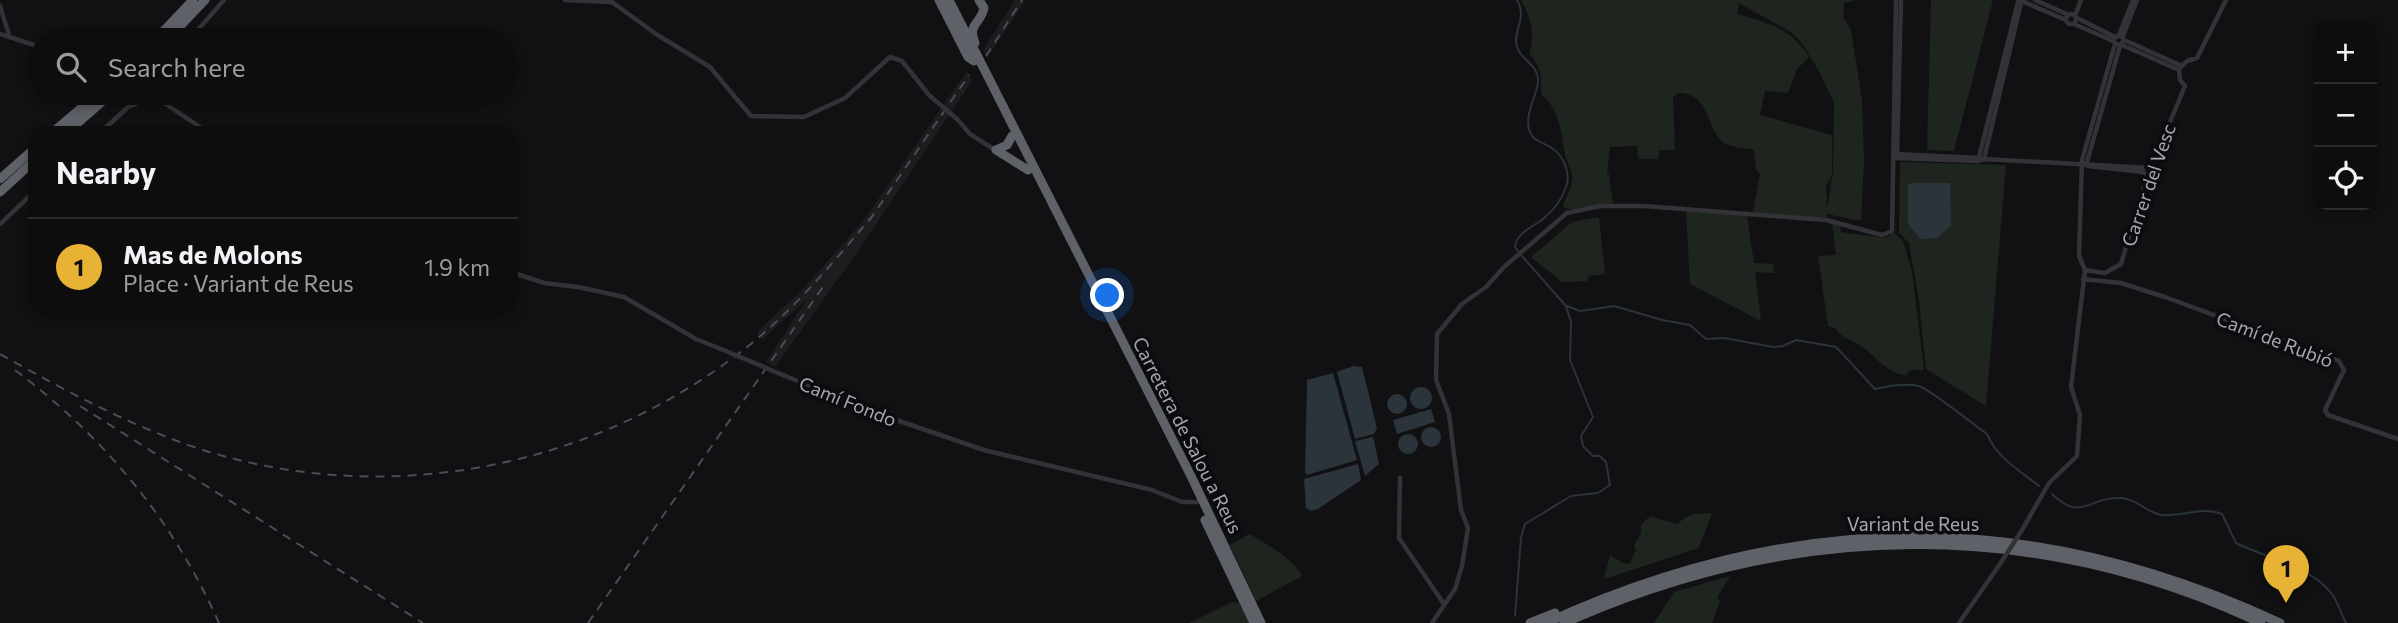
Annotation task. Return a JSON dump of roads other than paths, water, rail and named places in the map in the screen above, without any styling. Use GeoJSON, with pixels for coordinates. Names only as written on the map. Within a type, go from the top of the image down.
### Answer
{"type":"FeatureCollection","features":[{"type":"Feature","properties":{"kind":"highway"},"geometry":{"type":"LineString","coordinates":[[166,28],[193,0]]}},
{"type":"Feature","properties":{"kind":"highway"},"geometry":{"type":"LineString","coordinates":[[178,28],[205,0]]}},
{"type":"Feature","properties":{"kind":"highway"},"geometry":{"type":"LineString","coordinates":[[941,0],[1197,502],[1254,623]]}},
{"type":"Feature","properties":{"kind":"highway","name":"Carretera de Salou a Reus"},"geometry":{"type":"LineString","coordinates":[[949,0],[1191,476],[1261,623]]}},
{"type":"Feature","properties":{"kind":"highway"},"geometry":{"type":"LineString","coordinates":[[979,0],[984,8],[983,15],[972,30],[973,40],[1012,116],[1011,124]]}},
{"type":"Feature","properties":{"kind":"highway"},"geometry":{"type":"LineString","coordinates":[[60,126],[85,105]]}},
{"type":"Feature","properties":{"kind":"highway"},"geometry":{"type":"LineString","coordinates":[[74,126],[98,105]]}},
{"type":"Feature","properties":{"kind":"highway"},"geometry":{"type":"LineString","coordinates":[[996,150],[1007,145],[1012,136]]}},
{"type":"Feature","properties":{"kind":"highway"},"geometry":{"type":"LineString","coordinates":[[996,150],[1028,170]]}},
{"type":"Feature","properties":{"kind":"highway"},"geometry":{"type":"LineString","coordinates":[[0,179],[28,154]]}},
{"type":"Feature","properties":{"kind":"highway"},"geometry":{"type":"LineString","coordinates":[[0,192],[28,166]]}},
{"type":"Feature","properties":{"kind":"highway","name":"Variant de Reus"},"geometry":{"type":"LineString","coordinates":[[1546,623],[1622,590],[1712,562],[1799,544],[1898,536],[2008,542],[2113,561],[2198,587],[2280,623]]}},
{"type":"Feature","properties":{"kind":"highway","name":"Variant de Reus"},"geometry":{"type":"LineString","coordinates":[[1564,623],[1679,578],[1756,559],[1826,549],[1898,544],[1970,546],[2063,558],[2112,569],[2195,595],[2261,623]]}},
{"type":"Feature","properties":{"kind":"highway"},"geometry":{"type":"LineString","coordinates":[[1575,623],[1679,578]]}},
{"type":"Feature","properties":{"kind":"highway"},"geometry":{"type":"LineString","coordinates":[[1530,623],[1612,590],[1622,590]]}},
{"type":"Feature","properties":{"kind":"street"},"geometry":{"type":"LineString","coordinates":[[200,28],[224,0]]}},
{"type":"Feature","properties":{"kind":"street"},"geometry":{"type":"LineString","coordinates":[[565,0],[612,2],[656,34],[710,67],[751,116],[804,117],[845,98],[890,57],[902,61],[929,95],[970,134],[996,150]]}},
{"type":"Feature","properties":{"kind":"street"},"geometry":{"type":"LineString","coordinates":[[1432,623],[1455,589],[1468,528],[1461,510],[1449,414],[1436,380],[1437,334],[1462,304],[1486,287],[1504,267],[1567,213],[1600,206],[1644,206],[1826,219],[1882,234],[1892,231],[1898,0]]}},
{"type":"Feature","properties":{"kind":"street"},"geometry":{"type":"LineString","coordinates":[[2035,0],[2180,68],[2187,61],[2197,58],[2224,2]]}},
{"type":"Feature","properties":{"kind":"street"},"geometry":{"type":"LineString","coordinates":[[1959,623],[2022,530],[2049,483],[2077,456],[2080,415],[2071,387],[2085,270],[2079,256],[2084,165],[2119,41],[2135,0]]}},
{"type":"Feature","properties":{"kind":"street"},"geometry":{"type":"LineString","coordinates":[[1982,158],[2021,1],[2072,18]]}},
{"type":"Feature","properties":{"kind":"street"},"geometry":{"type":"LineString","coordinates":[[2072,18],[2079,2]]}},
{"type":"Feature","properties":{"kind":"street"},"geometry":{"type":"LineString","coordinates":[[0,6],[9,36]]}},
{"type":"Feature","properties":{"kind":"street"},"geometry":{"type":"LineString","coordinates":[[0,34],[28,43]]}},
{"type":"Feature","properties":{"kind":"street","name":"Carrer del Vesc"},"geometry":{"type":"LineString","coordinates":[[2085,270],[2105,273],[2121,264],[2150,168],[2185,86],[2180,80],[2180,68]]}},
{"type":"Feature","properties":{"kind":"street"},"geometry":{"type":"LineString","coordinates":[[108,126],[132,105]]}},
{"type":"Feature","properties":{"kind":"street"},"geometry":{"type":"LineString","coordinates":[[169,105],[199,126]]}},
{"type":"Feature","properties":{"kind":"street"},"geometry":{"type":"LineString","coordinates":[[1895,156],[2150,168]]}},
{"type":"Feature","properties":{"kind":"street"},"geometry":{"type":"LineString","coordinates":[[2084,165],[2143,172],[2147,177]]}},
{"type":"Feature","properties":{"kind":"street"},"geometry":{"type":"LineString","coordinates":[[0,224],[28,198]]}},
{"type":"Feature","properties":{"kind":"street","name":"Camí Fondo"},"geometry":{"type":"LineString","coordinates":[[518,274],[544,283],[624,297],[696,339],[878,415],[984,450],[1152,490],[1186,503],[1197,502]]}},
{"type":"Feature","properties":{"kind":"street","name":"Camí de Rubió"},"geometry":{"type":"LineString","coordinates":[[2083,279],[2121,284],[2165,297],[2339,361],[2344,370],[2325,411],[2328,415],[2398,439]]}},
{"type":"Feature","properties":{"kind":"street"},"geometry":{"type":"LineString","coordinates":[[1400,478],[1399,538],[1444,604]]}},
{"type":"Feature","properties":{"kind":"waterway"},"geometry":{"type":"LineString","coordinates":[[1517,0],[1521,13],[1516,35],[1517,47],[1538,76],[1528,117],[1529,129],[1536,139],[1560,156],[1568,177],[1560,200],[1554,208],[1519,237],[1515,247],[1518,251]]}},
{"type":"Feature","properties":{"kind":"waterway"},"geometry":{"type":"LineString","coordinates":[[1515,616],[1521,538],[1525,524],[1571,496],[1598,493],[1610,485],[1606,462],[1600,456],[1593,456],[1583,446],[1581,436],[1593,417],[1570,360],[1571,322],[1566,306],[1522,256]]}},
{"type":"Feature","properties":{"kind":"waterway"},"geometry":{"type":"LineString","coordinates":[[1567,306],[1580,311],[1614,306],[1690,325],[1706,339],[1724,338],[1773,347],[1796,340],[1836,347],[1875,389],[1913,385],[1933,394],[1987,434],[2003,457],[2039,486]]}},
{"type":"Feature","properties":{"kind":"waterway"},"geometry":{"type":"LineString","coordinates":[[2052,494],[2071,507],[2122,498],[2162,515],[2200,511],[2222,514],[2236,543],[2300,570],[2323,584],[2334,597],[2346,623]]}},
{"type":"Feature","properties":{"kind":"railway"},"geometry":{"type":"LineString","coordinates":[[986,56],[1022,0]]}},
{"type":"Feature","properties":{"kind":"railway"},"geometry":{"type":"LineString","coordinates":[[869,221],[969,75]]}},
{"type":"Feature","properties":{"kind":"railway"},"geometry":{"type":"LineString","coordinates":[[0,354],[75,395],[179,442],[275,468],[345,476],[414,475],[484,467],[551,450],[617,426],[679,393],[738,354],[775,323],[826,270],[874,214]]}},
{"type":"Feature","properties":{"kind":"railway"},"geometry":{"type":"LineString","coordinates":[[588,623],[825,284]]}},
{"type":"Feature","properties":{"kind":"railway"},"geometry":{"type":"LineString","coordinates":[[15,370],[78,424],[134,483],[180,550],[219,623]]}},
{"type":"Feature","properties":{"kind":"railway"},"geometry":{"type":"LineString","coordinates":[[80,406],[423,623]]}},
{"type":"Feature","properties":{"kind":"place","name":"Mas de Molons"},"geometry":{"type":"Point","coordinates":[2286,603]}}]}
